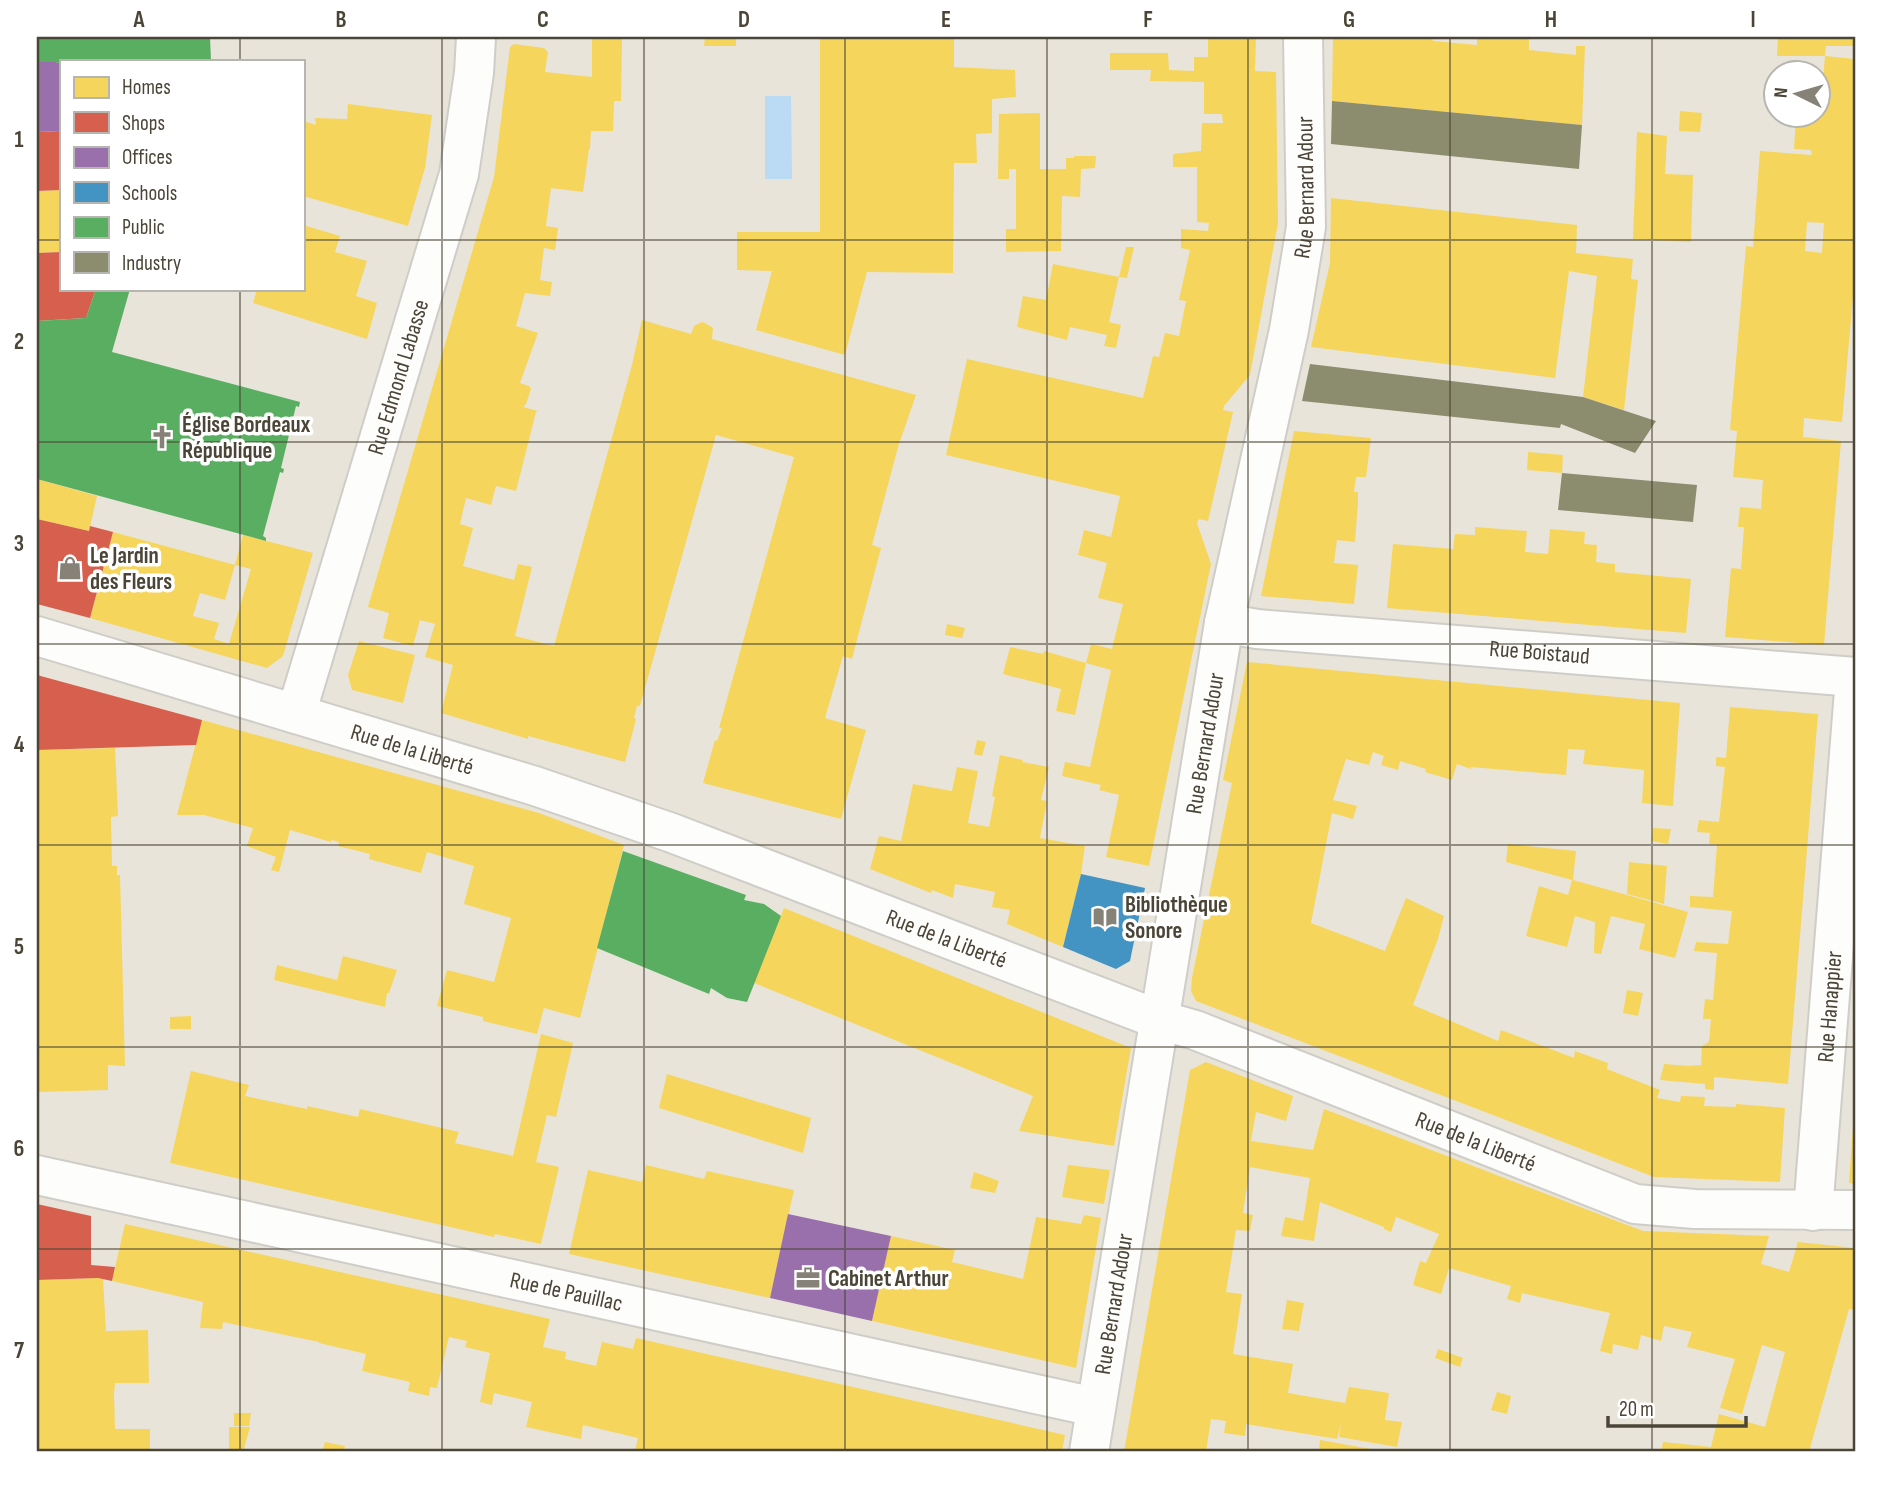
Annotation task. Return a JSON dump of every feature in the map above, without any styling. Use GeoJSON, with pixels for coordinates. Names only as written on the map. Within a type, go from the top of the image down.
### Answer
{"type":"FeatureCollection","features":[{"type":"Feature","properties":{"kind":"street","name":"Rue Edmond Labasse"},"geometry":{"type":"LineString","coordinates":[[296,714],[459,174],[474,73],[476,37]]}},
{"type":"Feature","properties":{"kind":"street","name":"Rue Bernard Adour"},"geometry":{"type":"LineString","coordinates":[[1089,1452],[1224,623],[1286,343],[1306,227],[1303,37]]}},
{"type":"Feature","properties":{"kind":"street","name":"Rue Boistaud"},"geometry":{"type":"LineString","coordinates":[[1224,623],[1257,629],[1855,677]]}},
{"type":"Feature","properties":{"kind":"street","name":"Rue de la Liberté"},"geometry":{"type":"LineString","coordinates":[[37,636],[535,786],[672,833],[1160,1020],[1195,1030],[1635,1204],[1695,1209],[1855,1210]]}},
{"type":"Feature","properties":{"kind":"street","name":"Rue Hanappier"},"geometry":{"type":"LineString","coordinates":[[1813,1211],[1855,677]]}},
{"type":"Feature","properties":{"kind":"street","name":"Rue de Pauillac"},"geometry":{"type":"LineString","coordinates":[[37,1175],[1095,1407]]}},
{"type":"Feature","properties":{"kind":"shaded area"},"geometry":{"type":"Polygon","coordinates":[[[37,37],[1855,37],[1855,1452],[37,1452],[37,37]]]}},
{"type":"Feature","properties":{"kind":"water"},"geometry":{"type":"Polygon","coordinates":[[[765,96],[791,96],[792,179],[765,179],[765,96]]]}},
{"type":"Feature","properties":{"kind":"building: Homes"},"geometry":{"type":"Polygon","coordinates":[[[592,37],[622,37],[621,101],[614,101],[613,131],[591,131],[583,192],[551,188],[546,226],[558,228],[555,250],[544,248],[540,280],[552,282],[550,296],[525,293],[516,326],[538,333],[520,383],[531,389],[523,407],[538,411],[516,491],[496,486],[491,505],[466,498],[460,524],[473,528],[463,566],[514,580],[518,564],[532,567],[515,636],[554,646],[642,320],[691,334],[694,326],[702,322],[713,328],[712,339],[916,395],[898,447],[872,545],[881,548],[852,659],[843,656],[825,718],[866,730],[841,819],[703,783],[715,740],[717,741],[722,728],[719,728],[794,457],[716,435],[640,706],[637,706],[625,762],[528,736],[528,739],[441,713],[453,665],[425,657],[435,624],[420,620],[413,646],[383,638],[389,613],[368,607],[494,177],[510,47],[514,44],[544,48],[548,52],[545,72],[592,77],[592,37]]]}},
{"type":"Feature","properties":{"kind":"building: Homes"},"geometry":{"type":"Polygon","coordinates":[[[705,37],[736,37],[736,46],[704,46],[705,37]]]}},
{"type":"Feature","properties":{"kind":"building: Homes"},"geometry":{"type":"Polygon","coordinates":[[[820,37],[954,37],[954,67],[1015,70],[1016,97],[992,99],[992,133],[976,134],[977,163],[954,163],[953,273],[867,272],[845,355],[756,330],[772,271],[737,270],[737,232],[820,232],[820,37]]]}},
{"type":"Feature","properties":{"kind":"building: Homes"},"geometry":{"type":"Polygon","coordinates":[[[1208,37],[1256,37],[1255,71],[1276,72],[1278,223],[1250,375],[1224,406],[1223,410],[1233,412],[1208,521],[1199,519],[1197,523],[1211,564],[1149,866],[1106,857],[1119,795],[1099,790],[1101,785],[1062,776],[1065,762],[1090,767],[1111,670],[1086,663],[1091,644],[1112,649],[1123,604],[1098,598],[1107,563],[1078,555],[1084,530],[1111,537],[1120,496],[946,455],[967,359],[1143,398],[1153,356],[1159,357],[1165,333],[1179,336],[1186,301],[1179,300],[1190,250],[1181,248],[1181,229],[1208,231],[1209,223],[1197,222],[1197,167],[1173,167],[1173,154],[1201,151],[1202,123],[1223,123],[1222,114],[1204,114],[1204,82],[1150,81],[1151,70],[1110,70],[1110,53],[1168,53],[1169,70],[1194,71],[1194,57],[1208,57],[1208,37]]]}},
{"type":"Feature","properties":{"kind":"building: Homes"},"geometry":{"type":"Polygon","coordinates":[[[1333,37],[1432,37],[1433,41],[1477,45],[1477,37],[1529,37],[1529,50],[1576,55],[1576,46],[1585,46],[1582,125],[1332,101],[1333,37]]]}},
{"type":"Feature","properties":{"kind":"building: Homes"},"geometry":{"type":"Polygon","coordinates":[[[1778,37],[1855,37],[1855,46],[1826,46],[1825,56],[1777,56],[1778,37]]]}},
{"type":"Feature","properties":{"kind":"building: Homes"},"geometry":{"type":"Polygon","coordinates":[[[1825,56],[1855,59],[1855,273],[1842,422],[1804,418],[1803,437],[1841,441],[1824,645],[1725,637],[1731,568],[1741,569],[1744,527],[1738,527],[1740,507],[1761,509],[1763,480],[1733,477],[1737,431],[1730,430],[1746,246],[1753,247],[1760,151],[1812,155],[1811,150],[1794,149],[1795,130],[1832,130],[1832,60],[1825,60],[1825,56]],[[1807,222],[1805,251],[1822,253],[1824,223],[1807,222]]]}},
{"type":"Feature","properties":{"kind":"building: Homes"},"geometry":{"type":"Polygon","coordinates":[[[348,104],[432,115],[425,168],[408,226],[304,196],[304,121],[316,125],[315,118],[347,119],[348,104]]]}},
{"type":"Feature","properties":{"kind":"building: Homes"},"geometry":{"type":"Polygon","coordinates":[[[1680,111],[1702,113],[1700,132],[1679,131],[1680,111]]]}},
{"type":"Feature","properties":{"kind":"building: Homes"},"geometry":{"type":"Polygon","coordinates":[[[1040,113],[1040,169],[1066,169],[1066,158],[1074,156],[1096,156],[1095,168],[1081,169],[1080,197],[1062,196],[1061,251],[1006,252],[1006,229],[1016,229],[1016,169],[1009,169],[1009,179],[998,179],[999,114],[1040,113]]]}},
{"type":"Feature","properties":{"kind":"building: Homes"},"geometry":{"type":"Polygon","coordinates":[[[1637,132],[1667,136],[1665,174],[1693,175],[1691,242],[1633,239],[1637,132]]]}},
{"type":"Feature","properties":{"kind":"building: Homes"},"geometry":{"type":"Polygon","coordinates":[[[60,190],[60,252],[37,253],[37,191],[60,190]]]}},
{"type":"Feature","properties":{"kind":"building: Homes"},"geometry":{"type":"Polygon","coordinates":[[[1331,198],[1577,225],[1576,253],[1633,259],[1631,279],[1638,280],[1624,410],[1583,397],[1597,276],[1569,271],[1555,378],[1311,347],[1330,263],[1331,198]]]}},
{"type":"Feature","properties":{"kind":"building: Homes"},"geometry":{"type":"Polygon","coordinates":[[[304,225],[340,236],[335,252],[367,261],[356,296],[377,303],[367,339],[253,303],[257,290],[304,290],[304,225]]]}},
{"type":"Feature","properties":{"kind":"building: Homes"},"geometry":{"type":"Polygon","coordinates":[[[1126,247],[1134,247],[1127,278],[1119,277],[1126,247]]]}},
{"type":"Feature","properties":{"kind":"building: Homes"},"geometry":{"type":"Polygon","coordinates":[[[1053,264],[1119,277],[1109,322],[1121,325],[1116,348],[1104,346],[1107,335],[1070,327],[1067,340],[1017,327],[1023,296],[1046,300],[1053,264]]]}},
{"type":"Feature","properties":{"kind":"building: Homes"},"geometry":{"type":"Polygon","coordinates":[[[1294,431],[1371,438],[1366,477],[1356,477],[1354,492],[1358,492],[1358,502],[1355,542],[1337,540],[1334,563],[1358,565],[1354,604],[1261,596],[1294,431]]]}},
{"type":"Feature","properties":{"kind":"building: Homes"},"geometry":{"type":"Polygon","coordinates":[[[1528,452],[1563,455],[1562,473],[1527,470],[1528,452]]]}},
{"type":"Feature","properties":{"kind":"building: Homes"},"geometry":{"type":"Polygon","coordinates":[[[37,479],[97,496],[89,531],[37,519],[37,479]]]}},
{"type":"Feature","properties":{"kind":"building: Homes"},"geometry":{"type":"Polygon","coordinates":[[[1475,527],[1527,531],[1525,552],[1548,554],[1550,529],[1585,532],[1584,544],[1597,545],[1596,562],[1615,564],[1615,572],[1691,579],[1686,633],[1387,608],[1393,544],[1453,549],[1455,534],[1475,535],[1475,527]]]}},
{"type":"Feature","properties":{"kind":"building: Homes"},"geometry":{"type":"Polygon","coordinates":[[[113,532],[235,565],[243,535],[313,553],[283,656],[267,668],[90,618],[113,532]],[[235,565],[225,600],[200,593],[193,616],[219,623],[214,639],[229,644],[251,569],[235,565]]]}},
{"type":"Feature","properties":{"kind":"building: Homes"},"geometry":{"type":"Polygon","coordinates":[[[947,624],[965,628],[962,638],[945,635],[947,624]]]}},
{"type":"Feature","properties":{"kind":"building: Homes"},"geometry":{"type":"Polygon","coordinates":[[[359,641],[415,655],[403,703],[352,690],[348,675],[359,641]]]}},
{"type":"Feature","properties":{"kind":"building: Homes"},"geometry":{"type":"Polygon","coordinates":[[[1010,647],[1043,654],[1044,651],[1086,663],[1075,715],[1056,711],[1061,689],[1003,674],[1010,647]]]}},
{"type":"Feature","properties":{"kind":"building: Homes"},"geometry":{"type":"Polygon","coordinates":[[[1247,662],[1680,703],[1673,806],[1642,803],[1644,770],[1583,764],[1585,750],[1568,749],[1566,775],[1471,769],[1457,764],[1452,780],[1400,761],[1398,770],[1381,765],[1384,756],[1373,752],[1369,765],[1346,759],[1333,800],[1357,806],[1353,819],[1332,813],[1311,923],[1385,951],[1406,898],[1444,916],[1413,1005],[1498,1041],[1501,1030],[1574,1058],[1575,1051],[1608,1063],[1607,1069],[1660,1090],[1657,1098],[1680,1102],[1681,1096],[1705,1097],[1704,1106],[1736,1107],[1736,1104],[1785,1108],[1780,1182],[1654,1177],[1196,1001],[1191,991],[1192,978],[1232,783],[1223,780],[1247,662]]]}},
{"type":"Feature","properties":{"kind":"building: Homes"},"geometry":{"type":"Polygon","coordinates":[[[1730,707],[1818,714],[1788,1084],[1714,1077],[1714,1090],[1705,1089],[1705,1084],[1660,1080],[1664,1064],[1701,1065],[1702,1046],[1709,1042],[1711,1019],[1703,1019],[1705,999],[1713,1000],[1717,953],[1694,951],[1696,942],[1728,944],[1732,911],[1690,907],[1690,896],[1713,897],[1717,845],[1709,844],[1710,833],[1697,832],[1699,820],[1719,822],[1725,767],[1716,766],[1716,757],[1726,758],[1730,707]]]}},
{"type":"Feature","properties":{"kind":"building: Homes"},"geometry":{"type":"Polygon","coordinates":[[[202,720],[539,813],[624,845],[580,1018],[544,1008],[537,1034],[437,1006],[447,970],[494,982],[511,918],[464,904],[474,866],[427,852],[421,873],[369,859],[370,854],[338,846],[339,842],[290,830],[279,872],[271,870],[276,857],[247,846],[253,828],[204,815],[177,815],[202,720]]]}},
{"type":"Feature","properties":{"kind":"building: Homes"},"geometry":{"type":"Polygon","coordinates":[[[977,740],[986,742],[982,756],[974,754],[977,740]]]}},
{"type":"Feature","properties":{"kind":"building: Homes"},"geometry":{"type":"Polygon","coordinates":[[[115,748],[118,816],[111,817],[112,866],[117,866],[117,875],[120,875],[125,1066],[108,1065],[108,1090],[37,1092],[37,750],[115,748]]]}},
{"type":"Feature","properties":{"kind":"building: Homes"},"geometry":{"type":"Polygon","coordinates":[[[1000,755],[1049,767],[1041,800],[1047,801],[1040,838],[1085,846],[1063,947],[1007,924],[1010,910],[992,907],[995,892],[955,884],[953,898],[932,890],[931,893],[870,869],[879,836],[901,841],[913,784],[952,791],[957,767],[978,771],[968,823],[989,827],[1000,755]]]}},
{"type":"Feature","properties":{"kind":"building: Homes"},"geometry":{"type":"Polygon","coordinates":[[[1653,828],[1671,829],[1668,844],[1651,841],[1653,828]]]}},
{"type":"Feature","properties":{"kind":"building: Homes"},"geometry":{"type":"Polygon","coordinates":[[[1508,844],[1576,851],[1573,880],[1688,912],[1675,958],[1639,949],[1645,924],[1611,916],[1601,954],[1594,953],[1595,922],[1575,916],[1567,947],[1526,936],[1539,886],[1568,895],[1572,880],[1506,862],[1508,844]]]}},
{"type":"Feature","properties":{"kind":"building: Homes"},"geometry":{"type":"Polygon","coordinates":[[[1629,862],[1667,866],[1664,904],[1627,894],[1629,862]]]}},
{"type":"Feature","properties":{"kind":"building: Homes"},"geometry":{"type":"Polygon","coordinates":[[[784,908],[1131,1048],[1114,1146],[1019,1131],[1033,1096],[754,983],[784,908]]]}},
{"type":"Feature","properties":{"kind":"building: Homes"},"geometry":{"type":"Polygon","coordinates":[[[343,956],[397,970],[387,993],[385,1007],[274,980],[277,965],[337,980],[343,956]]]}},
{"type":"Feature","properties":{"kind":"building: Homes"},"geometry":{"type":"Polygon","coordinates":[[[1627,990],[1643,993],[1638,1016],[1623,1013],[1627,990]]]}},
{"type":"Feature","properties":{"kind":"building: Homes"},"geometry":{"type":"Polygon","coordinates":[[[191,1016],[191,1029],[170,1029],[170,1017],[191,1016]]]}},
{"type":"Feature","properties":{"kind":"building: Homes"},"geometry":{"type":"Polygon","coordinates":[[[541,1034],[573,1043],[556,1117],[547,1115],[536,1162],[559,1167],[541,1244],[495,1234],[494,1237],[170,1163],[191,1071],[249,1085],[245,1096],[358,1117],[360,1109],[459,1132],[455,1143],[513,1156],[541,1034]]]}},
{"type":"Feature","properties":{"kind":"building: Homes"},"geometry":{"type":"Polygon","coordinates":[[[1206,1062],[1293,1096],[1286,1121],[1256,1112],[1251,1141],[1313,1150],[1324,1109],[1643,1231],[1769,1236],[1761,1264],[1789,1272],[1798,1242],[1855,1248],[1855,1310],[1849,1309],[1809,1452],[1747,1449],[1747,1452],[1661,1452],[1663,1442],[1711,1447],[1719,1414],[1765,1427],[1785,1352],[1762,1345],[1742,1414],[1720,1408],[1735,1359],[1687,1347],[1692,1332],[1664,1326],[1661,1341],[1641,1335],[1638,1350],[1613,1344],[1612,1354],[1600,1351],[1610,1313],[1522,1293],[1520,1303],[1507,1299],[1511,1286],[1449,1268],[1441,1294],[1413,1285],[1420,1261],[1426,1263],[1439,1234],[1396,1217],[1391,1232],[1320,1202],[1314,1241],[1281,1236],[1285,1217],[1303,1221],[1310,1178],[1250,1167],[1243,1213],[1253,1215],[1250,1231],[1236,1230],[1226,1292],[1242,1294],[1233,1354],[1293,1364],[1288,1393],[1345,1403],[1349,1387],[1389,1393],[1385,1420],[1402,1422],[1397,1447],[1339,1437],[1341,1424],[1337,1439],[1246,1424],[1245,1436],[1224,1433],[1226,1421],[1211,1419],[1206,1452],[1124,1452],[1190,1070],[1206,1062]]]}},
{"type":"Feature","properties":{"kind":"building: Homes"},"geometry":{"type":"Polygon","coordinates":[[[667,1074],[811,1118],[803,1153],[659,1108],[667,1074]]]}},
{"type":"Feature","properties":{"kind":"building: Homes"},"geometry":{"type":"Polygon","coordinates":[[[1855,1126],[1855,1184],[1849,1183],[1855,1126]]]}},
{"type":"Feature","properties":{"kind":"building: Homes"},"geometry":{"type":"Polygon","coordinates":[[[646,1165],[704,1179],[707,1171],[794,1190],[770,1298],[569,1254],[588,1170],[642,1182],[646,1165]]]}},
{"type":"Feature","properties":{"kind":"building: Homes"},"geometry":{"type":"Polygon","coordinates":[[[1068,1165],[1110,1170],[1104,1204],[1062,1197],[1068,1165]]]}},
{"type":"Feature","properties":{"kind":"building: Homes"},"geometry":{"type":"Polygon","coordinates":[[[974,1172],[999,1181],[995,1193],[970,1188],[974,1172]]]}},
{"type":"Feature","properties":{"kind":"building: Homes"},"geometry":{"type":"Polygon","coordinates":[[[1084,1215],[1101,1218],[1076,1368],[872,1321],[891,1236],[955,1250],[952,1262],[1023,1279],[1036,1217],[1081,1224],[1084,1215]]]}},
{"type":"Feature","properties":{"kind":"building: Homes"},"geometry":{"type":"Polygon","coordinates":[[[125,1224],[550,1319],[543,1347],[566,1352],[565,1359],[596,1366],[602,1342],[633,1349],[636,1338],[1065,1435],[1062,1452],[642,1452],[635,1451],[638,1438],[583,1425],[581,1439],[526,1427],[532,1402],[494,1393],[492,1405],[480,1402],[490,1353],[465,1347],[467,1341],[449,1337],[437,1388],[430,1387],[429,1396],[408,1391],[410,1382],[362,1371],[366,1354],[223,1322],[222,1329],[200,1328],[203,1302],[112,1281],[125,1224]]]}},
{"type":"Feature","properties":{"kind":"building: Homes"},"geometry":{"type":"Polygon","coordinates":[[[103,1279],[106,1331],[148,1330],[149,1383],[115,1383],[114,1394],[115,1429],[150,1429],[150,1452],[37,1452],[37,1280],[103,1279]]]}},
{"type":"Feature","properties":{"kind":"building: Homes"},"geometry":{"type":"Polygon","coordinates":[[[1287,1300],[1304,1303],[1299,1331],[1282,1329],[1287,1300]]]}},
{"type":"Feature","properties":{"kind":"building: Homes"},"geometry":{"type":"Polygon","coordinates":[[[1438,1349],[1463,1358],[1460,1367],[1435,1358],[1438,1349]]]}},
{"type":"Feature","properties":{"kind":"building: Homes"},"geometry":{"type":"Polygon","coordinates":[[[1497,1392],[1511,1396],[1507,1414],[1491,1410],[1497,1392]]]}},
{"type":"Feature","properties":{"kind":"building: Homes"},"geometry":{"type":"Polygon","coordinates":[[[234,1413],[251,1413],[249,1426],[234,1426],[234,1413]]]}},
{"type":"Feature","properties":{"kind":"building: Homes"},"geometry":{"type":"Polygon","coordinates":[[[229,1427],[250,1427],[243,1452],[229,1452],[229,1427]]]}},
{"type":"Feature","properties":{"kind":"building: Homes"},"geometry":{"type":"Polygon","coordinates":[[[1320,1440],[1382,1451],[1382,1452],[1319,1452],[1320,1440]]]}},
{"type":"Feature","properties":{"kind":"building: Homes"},"geometry":{"type":"Polygon","coordinates":[[[325,1442],[345,1446],[344,1452],[322,1452],[325,1442]]]}},
{"type":"Feature","properties":{"kind":"building: Shops"},"geometry":{"type":"Polygon","coordinates":[[[60,131],[60,190],[37,191],[37,132],[60,131]]]}},
{"type":"Feature","properties":{"kind":"building: Shops"},"geometry":{"type":"Polygon","coordinates":[[[60,252],[60,290],[96,290],[86,318],[37,321],[37,253],[60,252]]]}},
{"type":"Feature","properties":{"kind":"building: Shops","name":"Le Jardin des Fleurs"},"geometry":{"type":"Polygon","coordinates":[[[37,519],[89,531],[90,526],[113,532],[90,618],[37,604],[37,519]]]}},
{"type":"Feature","properties":{"kind":"building: Shops"},"geometry":{"type":"Polygon","coordinates":[[[37,675],[202,720],[196,745],[37,750],[37,675]]]}},
{"type":"Feature","properties":{"kind":"building: Shops"},"geometry":{"type":"Polygon","coordinates":[[[37,1204],[91,1216],[91,1265],[115,1267],[112,1281],[98,1278],[37,1280],[37,1204]]]}},
{"type":"Feature","properties":{"kind":"building: Offices"},"geometry":{"type":"Polygon","coordinates":[[[37,62],[56,62],[60,64],[60,131],[37,132],[37,62]]]}},
{"type":"Feature","properties":{"kind":"building: Offices"},"geometry":{"type":"Polygon","coordinates":[[[788,1214],[891,1236],[872,1321],[770,1298],[788,1214]]]}},
{"type":"Feature","properties":{"kind":"building: Schools","name":"Bibliothèque Sonore"},"geometry":{"type":"Polygon","coordinates":[[[1081,874],[1145,888],[1130,961],[1116,969],[1063,947],[1081,874]]]}},
{"type":"Feature","properties":{"kind":"building: Public"},"geometry":{"type":"Polygon","coordinates":[[[37,37],[210,37],[211,60],[37,62],[37,37]]]}},
{"type":"Feature","properties":{"kind":"building: Public","name":"Église Bordeaux République"},"geometry":{"type":"Polygon","coordinates":[[[96,290],[130,290],[112,352],[300,402],[299,407],[296,406],[281,468],[284,469],[283,473],[280,472],[263,536],[266,541],[37,479],[37,321],[86,318],[96,290]]]}},
{"type":"Feature","properties":{"kind":"building: Public"},"geometry":{"type":"Polygon","coordinates":[[[623,851],[746,895],[744,900],[764,904],[781,916],[747,1002],[727,998],[711,988],[709,994],[597,948],[623,851]]]}},
{"type":"Feature","properties":{"kind":"building: Industry"},"geometry":{"type":"Polygon","coordinates":[[[1332,101],[1582,125],[1579,169],[1331,144],[1332,101]]]}},
{"type":"Feature","properties":{"kind":"building: Industry"},"geometry":{"type":"Polygon","coordinates":[[[1310,364],[1583,397],[1656,421],[1635,453],[1561,424],[1560,428],[1302,401],[1310,364]]]}},
{"type":"Feature","properties":{"kind":"building: Industry"},"geometry":{"type":"Polygon","coordinates":[[[1562,473],[1697,485],[1693,522],[1558,510],[1562,473]]]}},
{"type":"Feature","properties":{"kind":"place","name":"Église Bordeaux République"},"geometry":{"type":"Point","coordinates":[162,437]}},
{"type":"Feature","properties":{"kind":"place","name":"Le Jardin des Fleurs"},"geometry":{"type":"Point","coordinates":[70,568]}},
{"type":"Feature","properties":{"kind":"place","name":"Bibliothèque Sonore"},"geometry":{"type":"Point","coordinates":[1105,917]}},
{"type":"Feature","properties":{"kind":"place","name":"Cabinet Arthur"},"geometry":{"type":"Point","coordinates":[808,1278]}}]}
